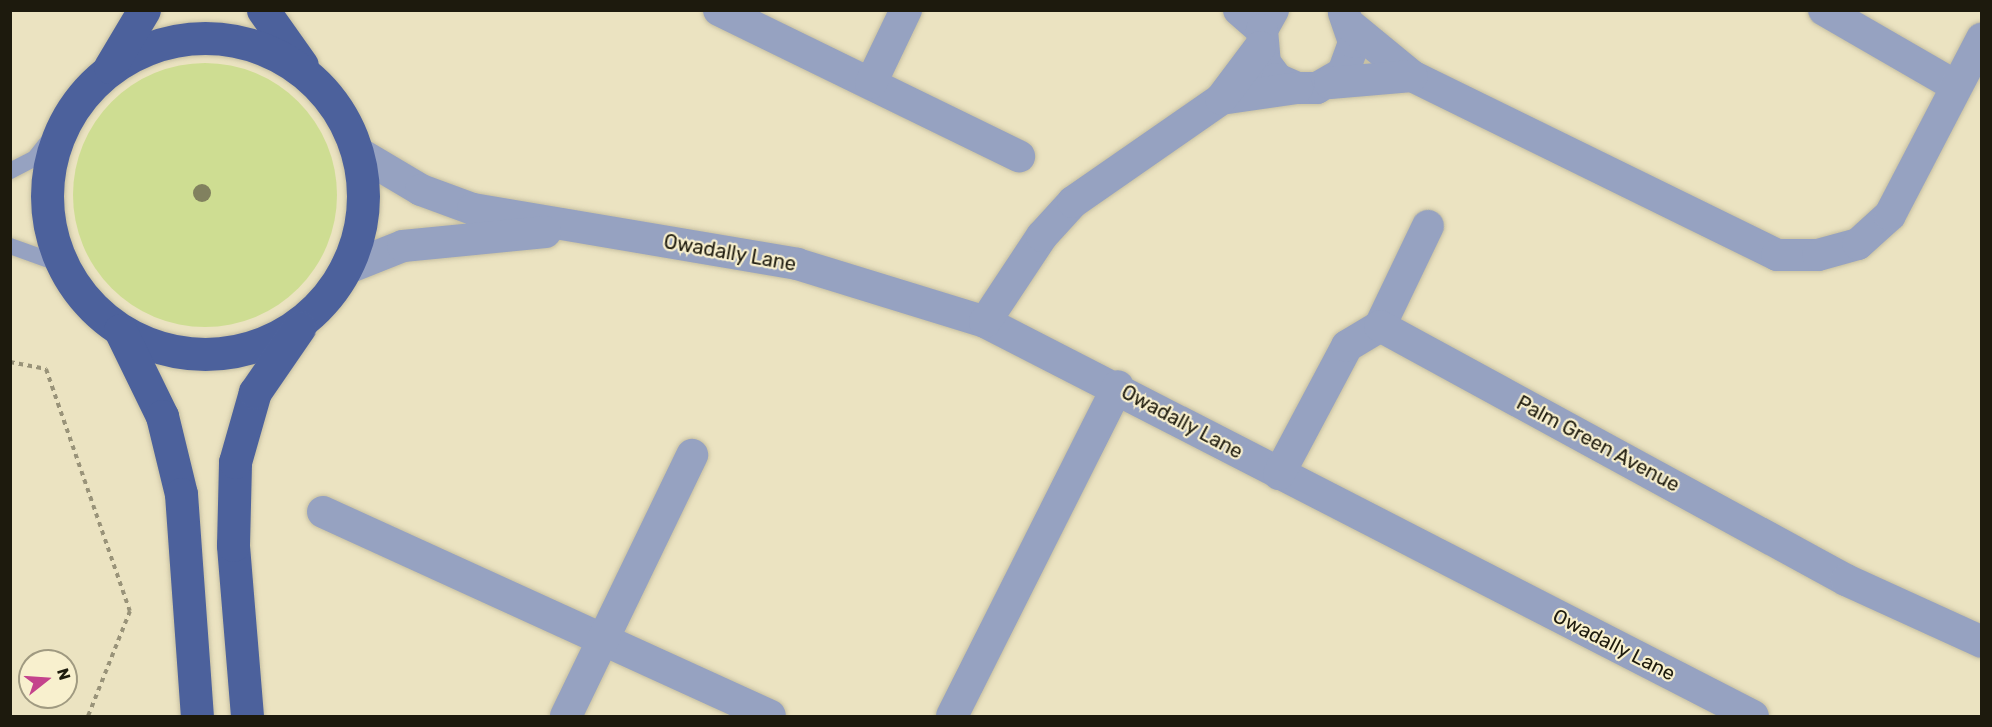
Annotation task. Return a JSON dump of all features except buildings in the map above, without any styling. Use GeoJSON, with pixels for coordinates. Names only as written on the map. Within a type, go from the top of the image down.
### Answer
{"type":"FeatureCollection","features":[{"type":"Feature","properties":{"kind":"highway"},"geometry":{"type":"LineString","coordinates":[[144,10],[110,69],[72,111],[49,170],[47,203],[63,265],[97,312],[120,330],[166,349],[234,352],[272,340],[305,320]]}},
{"type":"Feature","properties":{"kind":"highway"},"geometry":{"type":"LineString","coordinates":[[247,717],[233,545],[236,462],[255,392],[305,320],[345,269],[356,247],[363,200],[357,152],[342,116],[263,10]]}},
{"type":"Feature","properties":{"kind":"highway"},"geometry":{"type":"LineString","coordinates":[[110,69],[149,47],[194,37],[240,41],[282,57],[318,85]]}},
{"type":"Feature","properties":{"kind":"highway"},"geometry":{"type":"LineString","coordinates":[[120,330],[162,416],[181,494],[197,717]]}},
{"type":"Feature","properties":{"kind":"street"},"geometry":{"type":"LineString","coordinates":[[719,10],[1019,156]]}},
{"type":"Feature","properties":{"kind":"street"},"geometry":{"type":"LineString","coordinates":[[871,83],[906,10]]}},
{"type":"Feature","properties":{"kind":"street"},"geometry":{"type":"LineString","coordinates":[[1824,10],[1954,85]]}},
{"type":"Feature","properties":{"kind":"street"},"geometry":{"type":"LineString","coordinates":[[1345,15],[1412,76],[1777,255],[1818,255],[1858,244],[1890,215],[1954,85],[1982,38]]}},
{"type":"Feature","properties":{"kind":"street"},"geometry":{"type":"LineString","coordinates":[[1330,83],[1343,73],[1353,52],[1345,15]]}},
{"type":"Feature","properties":{"kind":"street"},"geometry":{"type":"LineString","coordinates":[[1258,25],[1277,79],[1297,88]]}},
{"type":"Feature","properties":{"kind":"street"},"geometry":{"type":"LineString","coordinates":[[1221,99],[1258,25]]}},
{"type":"Feature","properties":{"kind":"street"},"geometry":{"type":"LineString","coordinates":[[985,322],[1042,237],[1073,202],[1221,99],[1330,83],[1412,76]]}},
{"type":"Feature","properties":{"kind":"street"},"geometry":{"type":"LineString","coordinates":[[357,152],[421,190],[473,209],[575,229]]}},
{"type":"Feature","properties":{"kind":"street"},"geometry":{"type":"LineString","coordinates":[[1279,474],[1347,346],[1380,326],[1428,226]]}},
{"type":"Feature","properties":{"kind":"street"},"geometry":{"type":"LineString","coordinates":[[345,269],[403,246],[575,229]]}},
{"type":"Feature","properties":{"kind":"street","name":"Owadally Lane"},"geometry":{"type":"LineString","coordinates":[[575,229],[797,264],[985,322],[1118,386],[1279,474],[1753,717]]}},
{"type":"Feature","properties":{"kind":"street","name":"Palm Green Avenue"},"geometry":{"type":"LineString","coordinates":[[1380,326],[1846,580],[1982,642]]}},
{"type":"Feature","properties":{"kind":"street"},"geometry":{"type":"LineString","coordinates":[[952,717],[1118,386]]}},
{"type":"Feature","properties":{"kind":"street"},"geometry":{"type":"LineString","coordinates":[[566,717],[605,641],[692,455]]}},
{"type":"Feature","properties":{"kind":"street"},"geometry":{"type":"LineString","coordinates":[[323,512],[770,717]]}},
{"type":"Feature","properties":{"kind":"lane"},"geometry":{"type":"LineString","coordinates":[[10,171],[33,159],[72,111]]}},
{"type":"Feature","properties":{"kind":"lane"},"geometry":{"type":"LineString","coordinates":[[10,246],[63,265]]}},
{"type":"Feature","properties":{"kind":"path"},"geometry":{"type":"LineString","coordinates":[[10,363],[46,369],[130,611],[88,717]]}},
{"type":"Feature","properties":{"kind":"green space"},"geometry":{"type":"Polygon","coordinates":[[[205,63],[231,66],[255,73],[289,93],[307,111],[327,145],[334,169],[337,195],[334,221],[327,245],[307,279],[289,297],[255,317],[231,324],[205,327],[179,324],[155,317],[121,297],[103,279],[83,245],[76,221],[73,195],[76,169],[83,145],[103,111],[121,93],[155,73],[179,66],[205,63]]]}}]}
